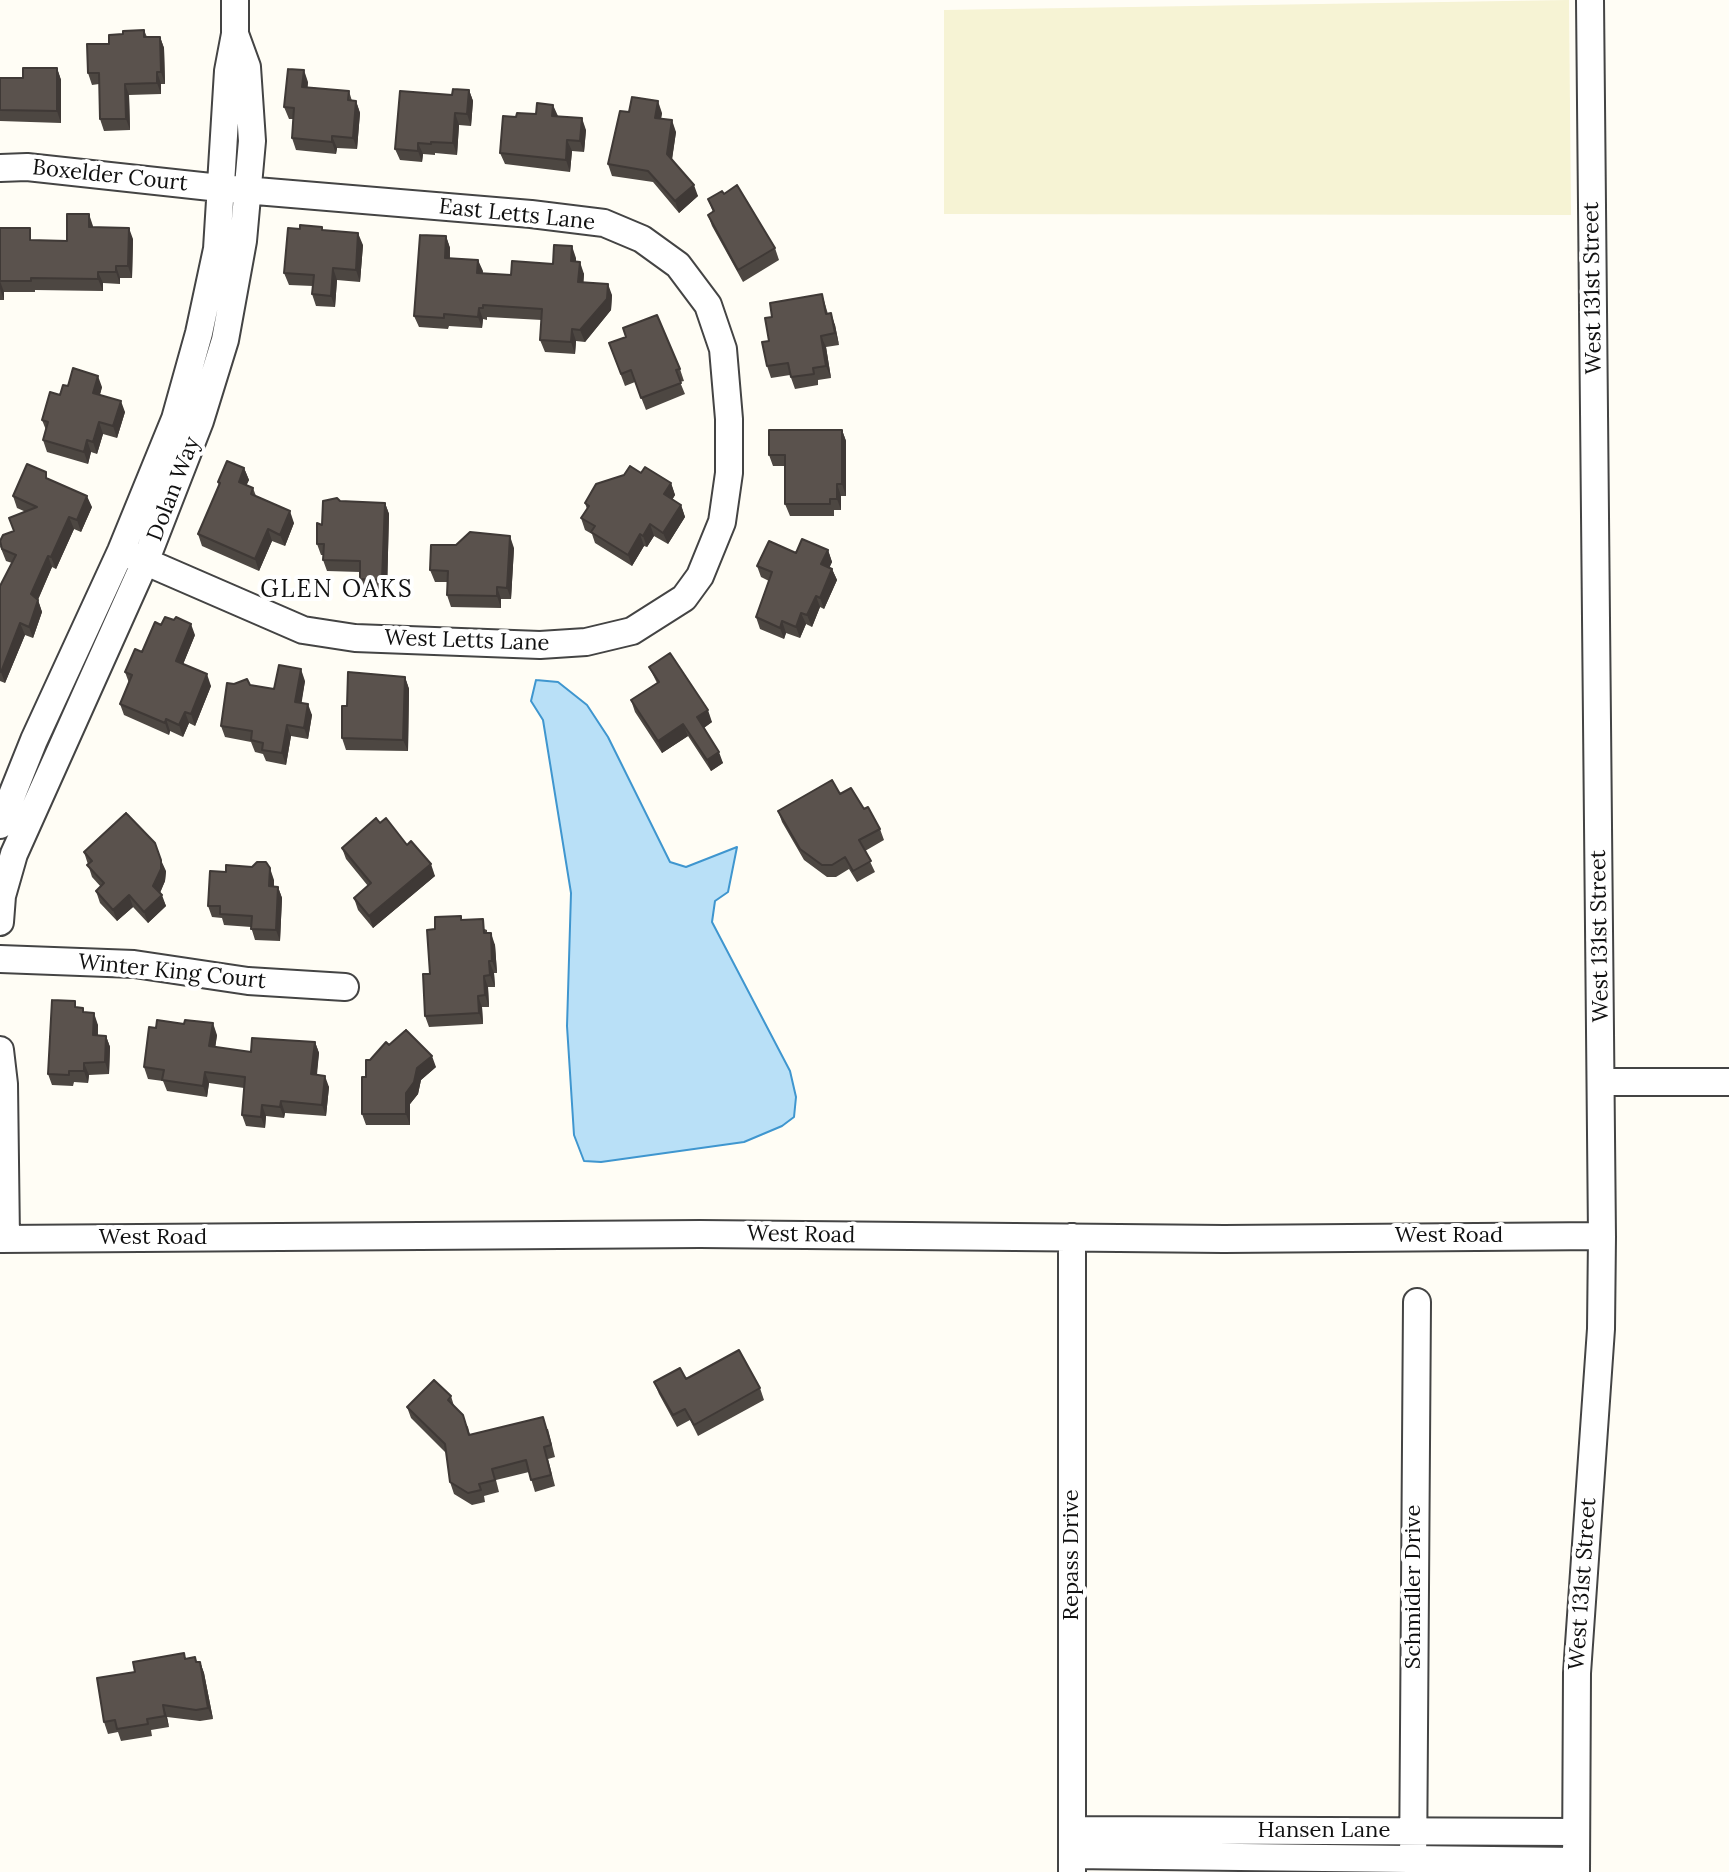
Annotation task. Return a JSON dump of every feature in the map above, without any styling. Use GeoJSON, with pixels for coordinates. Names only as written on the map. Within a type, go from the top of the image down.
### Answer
{"type":"FeatureCollection","features":[{"type":"Feature","properties":{"kind":"street","name":"Dolan Way"},"geometry":{"type":"LineString","coordinates":[[0,825],[34,740],[121,551],[175,419],[199,333],[217,249],[228,71],[235,34],[235,0]]}},
{"type":"Feature","properties":{"kind":"street","name":"West 131st Street"},"geometry":{"type":"LineString","coordinates":[[1576,1866],[1577,1673],[1601,1329],[1602,1236],[1590,0]]}},
{"type":"Feature","properties":{"kind":"street","name":"Dolan Way"},"geometry":{"type":"LineString","coordinates":[[0,922],[2,896],[14,854],[145,562],[200,421],[225,340],[243,241],[252,141],[247,67],[235,34]]}},
{"type":"Feature","properties":{"kind":"street","name":"Boxelder Court"},"geometry":{"type":"LineString","coordinates":[[0,168],[27,167],[220,188]]}},
{"type":"Feature","properties":{"kind":"street","name":"East Letts Lane"},"geometry":{"type":"LineString","coordinates":[[220,188],[604,223],[642,239],[678,265],[708,305],[723,349],[729,419],[729,473]]}},
{"type":"Feature","properties":{"kind":"street","name":"West Letts Lane"},"geometry":{"type":"LineString","coordinates":[[121,551],[303,630],[355,638],[540,645],[586,642],[632,631],[684,598],[700,576],[722,522],[729,473]]}},
{"type":"Feature","properties":{"kind":"street","name":"Winter King Court"},"geometry":{"type":"LineString","coordinates":[[0,959],[121,963],[248,981],[345,987]]}},
{"type":"Feature","properties":{"kind":"street"},"geometry":{"type":"LineString","coordinates":[[0,1050],[4,1084],[3,1239]]}},
{"type":"Feature","properties":{"kind":"street"},"geometry":{"type":"LineString","coordinates":[[1602,1082],[1729,1082]]}},
{"type":"Feature","properties":{"kind":"street","name":"West Road"},"geometry":{"type":"LineString","coordinates":[[3,1239],[700,1234],[1602,1236]]}},
{"type":"Feature","properties":{"kind":"street","name":"Repass Drive"},"geometry":{"type":"LineString","coordinates":[[1072,1237],[1072,1852]]}},
{"type":"Feature","properties":{"kind":"street","name":"Schmidler Drive"},"geometry":{"type":"LineString","coordinates":[[1413,1866],[1417,1302]]}},
{"type":"Feature","properties":{"kind":"street","name":"Hansen Lane"},"geometry":{"type":"LineString","coordinates":[[1072,1852],[1413,1831],[1576,1832]]}},
{"type":"Feature","properties":{"kind":"street","name":"Hansen Lane"},"geometry":{"type":"LineString","coordinates":[[1072,1852],[1413,1866],[1576,1866]]}},
{"type":"Feature","properties":{"kind":"shaded area"},"geometry":{"type":"Polygon","coordinates":[[[1569,0],[1571,215],[944,214],[944,10],[1569,0]]]}},
{"type":"Feature","properties":{"kind":"water"},"geometry":{"type":"Polygon","coordinates":[[[536,680],[558,682],[587,705],[608,737],[670,862],[686,867],[737,847],[728,892],[715,901],[712,922],[790,1071],[796,1097],[794,1117],[782,1126],[744,1142],[601,1162],[584,1161],[574,1135],[567,1026],[571,893],[543,720],[531,701],[536,680]]]}},
{"type":"Feature","properties":{"kind":"building"},"geometry":{"type":"Polygon","coordinates":[[[144,30],[144,37],[160,37],[161,72],[157,72],[157,83],[125,84],[126,119],[100,119],[99,73],[88,73],[87,44],[109,44],[109,35],[144,30]]]}},
{"type":"Feature","properties":{"kind":"building"},"geometry":{"type":"Polygon","coordinates":[[[23,68],[57,68],[57,111],[0,110],[0,78],[23,78],[23,68]]]}},
{"type":"Feature","properties":{"kind":"building"},"geometry":{"type":"Polygon","coordinates":[[[288,69],[304,70],[302,87],[349,91],[348,100],[356,101],[353,138],[332,136],[332,142],[292,138],[294,108],[284,107],[288,69]]]}},
{"type":"Feature","properties":{"kind":"building"},"geometry":{"type":"Polygon","coordinates":[[[453,89],[469,90],[467,114],[455,113],[453,143],[418,143],[418,151],[395,149],[400,91],[452,95],[453,89]]]}},
{"type":"Feature","properties":{"kind":"building"},"geometry":{"type":"Polygon","coordinates":[[[632,97],[658,101],[655,118],[672,120],[667,154],[694,185],[675,201],[648,171],[608,164],[620,111],[629,112],[632,97]]]}},
{"type":"Feature","properties":{"kind":"building"},"geometry":{"type":"Polygon","coordinates":[[[537,103],[553,105],[552,116],[582,118],[580,141],[567,140],[566,160],[500,153],[503,116],[536,114],[537,103]]]}},
{"type":"Feature","properties":{"kind":"building"},"geometry":{"type":"Polygon","coordinates":[[[737,185],[775,248],[738,270],[708,215],[714,211],[708,199],[722,191],[724,194],[737,185]]]}},
{"type":"Feature","properties":{"kind":"building"},"geometry":{"type":"Polygon","coordinates":[[[67,214],[89,214],[89,227],[129,228],[128,266],[116,266],[116,272],[98,272],[98,279],[0,281],[0,228],[30,228],[30,240],[67,241],[67,214]]]}},
{"type":"Feature","properties":{"kind":"building"},"geometry":{"type":"Polygon","coordinates":[[[300,225],[358,233],[356,270],[333,268],[331,296],[312,294],[314,275],[284,273],[288,228],[300,229],[300,225]]]}},
{"type":"Feature","properties":{"kind":"building"},"geometry":{"type":"Polygon","coordinates":[[[420,235],[446,236],[445,258],[478,260],[477,273],[511,275],[512,261],[553,264],[554,245],[572,246],[571,261],[580,262],[578,282],[608,284],[607,299],[580,330],[572,329],[571,342],[540,340],[542,309],[483,305],[479,308],[478,317],[444,314],[444,318],[414,316],[420,235]]]}},
{"type":"Feature","properties":{"kind":"building"},"geometry":{"type":"Polygon","coordinates":[[[822,294],[826,314],[831,313],[835,333],[821,336],[826,366],[813,368],[814,374],[791,377],[788,363],[767,366],[762,342],[769,341],[765,318],[772,317],[770,303],[822,294]]]}},
{"type":"Feature","properties":{"kind":"building"},"geometry":{"type":"Polygon","coordinates":[[[657,315],[680,369],[676,370],[681,383],[641,398],[631,370],[621,374],[609,343],[626,337],[623,328],[657,315]]]}},
{"type":"Feature","properties":{"kind":"building"},"geometry":{"type":"Polygon","coordinates":[[[73,368],[98,376],[93,393],[121,401],[113,426],[99,422],[93,442],[87,440],[84,452],[43,440],[48,422],[42,420],[50,392],[60,395],[63,385],[68,386],[73,368]]]}},
{"type":"Feature","properties":{"kind":"building"},"geometry":{"type":"Polygon","coordinates":[[[769,430],[842,430],[842,484],[837,484],[837,499],[830,499],[830,504],[785,504],[785,455],[769,455],[769,430]]]}},
{"type":"Feature","properties":{"kind":"building"},"geometry":{"type":"Polygon","coordinates":[[[227,461],[244,468],[239,482],[253,488],[251,494],[290,511],[280,535],[268,529],[255,559],[198,534],[227,461]]]}},
{"type":"Feature","properties":{"kind":"building"},"geometry":{"type":"Polygon","coordinates":[[[27,464],[46,472],[46,478],[87,496],[77,520],[69,517],[51,557],[48,556],[31,594],[38,600],[29,627],[20,623],[1,672],[0,586],[16,555],[2,549],[0,541],[3,535],[14,531],[9,518],[37,507],[13,496],[27,464]]]}},
{"type":"Feature","properties":{"kind":"building"},"geometry":{"type":"Polygon","coordinates":[[[630,466],[641,473],[645,467],[671,483],[664,494],[681,505],[663,533],[650,524],[628,555],[591,532],[595,526],[581,518],[589,506],[585,503],[596,484],[624,475],[630,466]]]}},
{"type":"Feature","properties":{"kind":"building"},"geometry":{"type":"Polygon","coordinates":[[[337,498],[340,501],[385,503],[382,580],[360,579],[360,561],[323,560],[324,544],[317,544],[317,523],[322,525],[323,501],[337,498]]]}},
{"type":"Feature","properties":{"kind":"building"},"geometry":{"type":"Polygon","coordinates":[[[470,532],[510,536],[507,588],[497,587],[497,596],[447,595],[448,571],[430,570],[431,545],[456,545],[470,532]]]}},
{"type":"Feature","properties":{"kind":"building"},"geometry":{"type":"Polygon","coordinates":[[[802,539],[828,550],[821,564],[832,569],[820,598],[816,596],[807,615],[801,613],[796,627],[782,621],[780,628],[756,617],[772,572],[757,566],[769,541],[796,553],[802,539]]]}},
{"type":"Feature","properties":{"kind":"building"},"geometry":{"type":"Polygon","coordinates":[[[165,617],[174,620],[176,617],[191,624],[176,661],[207,674],[191,714],[185,712],[179,725],[166,719],[165,723],[120,704],[132,675],[125,672],[135,649],[142,652],[155,622],[161,625],[165,617]]]}},
{"type":"Feature","properties":{"kind":"building"},"geometry":{"type":"Polygon","coordinates":[[[670,653],[708,710],[697,717],[719,752],[707,760],[683,724],[658,741],[631,700],[659,682],[649,667],[670,653]]]}},
{"type":"Feature","properties":{"kind":"building"},"geometry":{"type":"Polygon","coordinates":[[[279,665],[301,669],[295,702],[308,704],[304,728],[287,725],[282,753],[262,750],[263,743],[251,740],[252,731],[221,726],[227,683],[247,679],[250,685],[274,689],[279,665]]]}},
{"type":"Feature","properties":{"kind":"building"},"geometry":{"type":"Polygon","coordinates":[[[348,672],[405,677],[403,740],[342,738],[342,706],[347,706],[348,672]]]}},
{"type":"Feature","properties":{"kind":"building"},"geometry":{"type":"Polygon","coordinates":[[[832,780],[840,794],[851,788],[864,809],[868,807],[880,829],[859,840],[871,861],[853,871],[845,857],[832,865],[822,865],[800,849],[778,811],[832,780]]]}},
{"type":"Feature","properties":{"kind":"building"},"geometry":{"type":"Polygon","coordinates":[[[126,813],[155,843],[161,860],[161,869],[153,886],[162,895],[144,912],[129,895],[113,910],[96,891],[104,883],[87,865],[92,861],[84,852],[126,813]]]}},
{"type":"Feature","properties":{"kind":"building"},"geometry":{"type":"Polygon","coordinates":[[[376,818],[380,823],[386,818],[407,845],[411,841],[431,864],[369,916],[354,898],[371,883],[342,848],[376,818]]]}},
{"type":"Feature","properties":{"kind":"building"},"geometry":{"type":"Polygon","coordinates":[[[257,862],[266,862],[270,868],[269,886],[278,887],[276,930],[251,929],[252,916],[220,914],[220,906],[208,906],[210,871],[226,872],[226,865],[252,867],[257,862]]]}},
{"type":"Feature","properties":{"kind":"building"},"geometry":{"type":"Polygon","coordinates":[[[461,916],[461,920],[483,919],[484,933],[491,933],[490,975],[484,976],[485,995],[478,996],[479,1013],[425,1016],[423,974],[430,974],[427,930],[435,929],[435,917],[461,916]]]}},
{"type":"Feature","properties":{"kind":"building"},"geometry":{"type":"Polygon","coordinates":[[[52,1000],[75,1001],[75,1007],[94,1013],[93,1035],[106,1036],[105,1062],[84,1063],[84,1071],[69,1071],[69,1075],[48,1074],[52,1000]]]}},
{"type":"Feature","properties":{"kind":"building"},"geometry":{"type":"Polygon","coordinates":[[[157,1020],[184,1024],[185,1020],[213,1023],[209,1046],[251,1052],[252,1038],[315,1042],[311,1074],[325,1076],[322,1105],[281,1101],[280,1107],[262,1105],[261,1117],[242,1115],[245,1077],[205,1072],[203,1086],[162,1080],[164,1070],[144,1067],[149,1027],[156,1028],[157,1020]]]}},
{"type":"Feature","properties":{"kind":"building"},"geometry":{"type":"Polygon","coordinates":[[[406,1030],[432,1056],[417,1068],[414,1082],[406,1093],[406,1114],[362,1114],[362,1077],[366,1077],[366,1060],[406,1030]]]}},
{"type":"Feature","properties":{"kind":"building"},"geometry":{"type":"Polygon","coordinates":[[[739,1350],[760,1388],[694,1425],[685,1409],[673,1415],[654,1382],[680,1368],[686,1379],[739,1350]]]}},
{"type":"Feature","properties":{"kind":"building"},"geometry":{"type":"Polygon","coordinates":[[[434,1380],[451,1396],[448,1400],[463,1415],[469,1435],[543,1417],[551,1445],[544,1447],[551,1475],[531,1480],[526,1460],[492,1469],[495,1480],[479,1484],[481,1490],[468,1493],[450,1482],[445,1444],[407,1407],[434,1380]]]}},
{"type":"Feature","properties":{"kind":"building"},"geometry":{"type":"Polygon","coordinates":[[[184,1653],[185,1659],[195,1657],[196,1662],[200,1662],[208,1708],[196,1710],[163,1705],[165,1716],[147,1719],[148,1724],[117,1729],[115,1720],[104,1722],[97,1678],[135,1672],[133,1662],[184,1653]]]}},
{"type":"Feature","properties":{"kind":"district","name":"GLEN OAKS"},"geometry":{"type":"Point","coordinates":[337,590]}}]}
